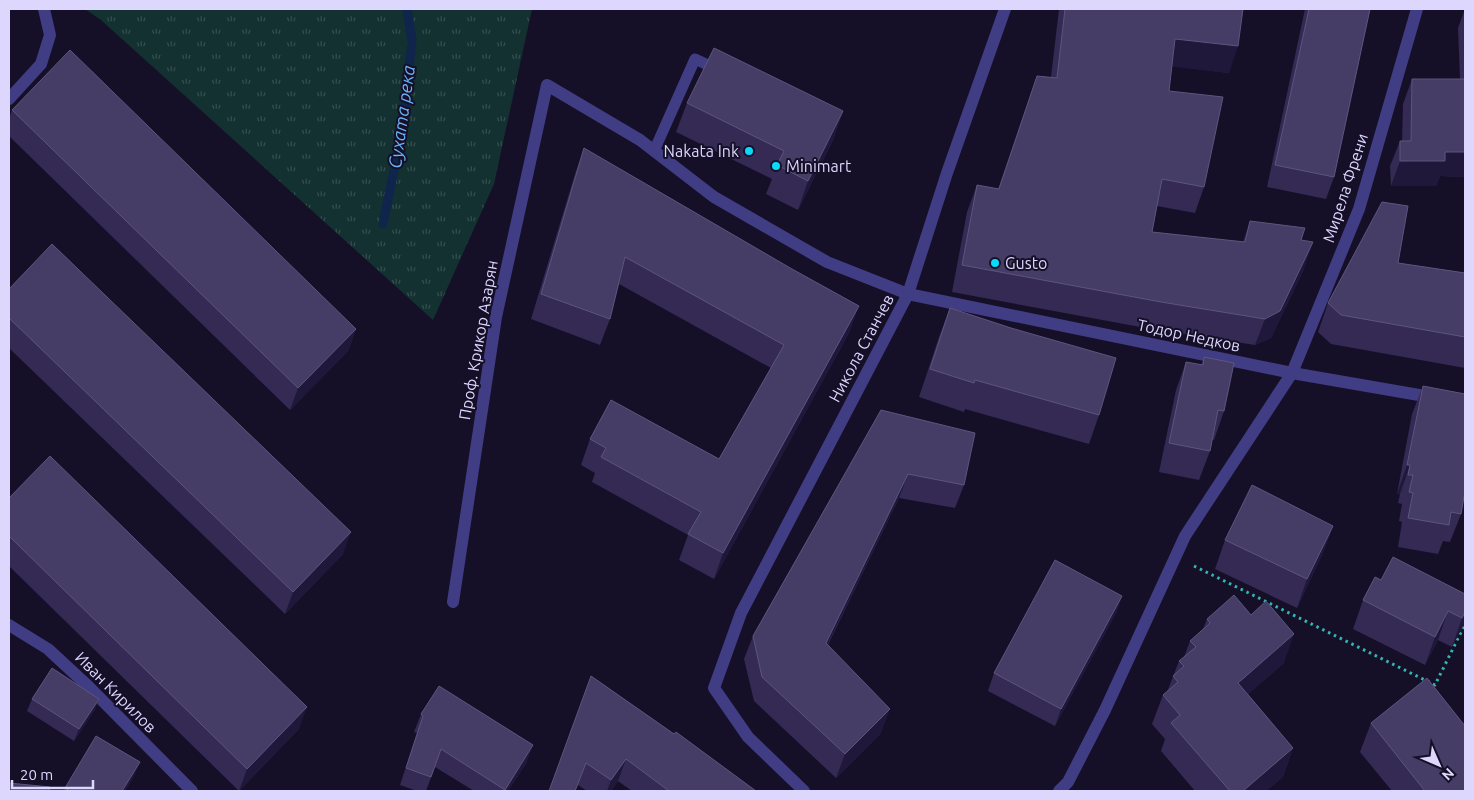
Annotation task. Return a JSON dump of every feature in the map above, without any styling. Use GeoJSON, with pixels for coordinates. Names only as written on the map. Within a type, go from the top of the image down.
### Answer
{"type":"FeatureCollection","features":[{"type":"Feature","properties":{"kind":"street"},"geometry":{"type":"LineString","coordinates":[[9,100],[40,64],[50,35],[44,9]]}},
{"type":"Feature","properties":{"kind":"street","name":"Никола Станчев"},"geometry":{"type":"LineString","coordinates":[[804,791],[748,737],[714,688],[741,613],[908,294],[947,173],[1005,9]]}},
{"type":"Feature","properties":{"kind":"street","name":"Мирела Френи"},"geometry":{"type":"LineString","coordinates":[[1059,791],[1068,782],[1105,710],[1185,536],[1292,373],[1359,209],[1417,9]]}},
{"type":"Feature","properties":{"kind":"street","name":"Тодор Недков"},"geometry":{"type":"LineString","coordinates":[[547,85],[640,140],[714,197],[827,262],[908,294],[1292,373],[1465,403]]}},
{"type":"Feature","properties":{"kind":"street","name":"Проф. Крикор Азарян"},"geometry":{"type":"LineString","coordinates":[[453,602],[496,317],[547,85]]}},
{"type":"Feature","properties":{"kind":"street","name":"Иван Кирилов"},"geometry":{"type":"LineString","coordinates":[[9,625],[48,649],[89,687],[192,791]]}},
{"type":"Feature","properties":{"kind":"lane"},"geometry":{"type":"LineString","coordinates":[[654,151],[695,59],[731,76]]}},
{"type":"Feature","properties":{"kind":"path"},"geometry":{"type":"LineString","coordinates":[[1176,556],[1435,685],[1465,624]]}},
{"type":"Feature","properties":{"kind":"green space"},"geometry":{"type":"Polygon","coordinates":[[[85,9],[532,9],[494,184],[433,320],[101,20],[85,9]]]}},
{"type":"Feature","properties":{"kind":"building"},"geometry":{"type":"Polygon","coordinates":[[[1065,9],[1243,9],[1238,46],[1175,39],[1169,91],[1223,97],[1204,187],[1162,179],[1152,232],[1245,242],[1250,221],[1305,228],[1301,240],[1313,242],[1280,311],[1265,319],[1161,302],[962,265],[977,185],[999,189],[1037,76],[1057,78],[1065,9]]]}},
{"type":"Feature","properties":{"kind":"building"},"geometry":{"type":"Polygon","coordinates":[[[1309,9],[1370,9],[1334,177],[1275,165],[1309,9]]]}},
{"type":"Feature","properties":{"kind":"building"},"geometry":{"type":"Polygon","coordinates":[[[714,48],[843,111],[808,181],[777,165],[784,151],[687,103],[714,48]]]}},
{"type":"Feature","properties":{"kind":"building"},"geometry":{"type":"Polygon","coordinates":[[[70,50],[356,329],[298,388],[12,110],[70,50]]]}},
{"type":"Feature","properties":{"kind":"building"},"geometry":{"type":"Polygon","coordinates":[[[1412,79],[1465,79],[1465,152],[1445,152],[1445,161],[1400,161],[1400,141],[1411,141],[1412,79]]]}},
{"type":"Feature","properties":{"kind":"building"},"geometry":{"type":"Polygon","coordinates":[[[584,148],[859,306],[723,553],[688,534],[701,512],[601,457],[606,448],[590,439],[611,400],[719,459],[784,345],[625,257],[610,319],[541,294],[584,148]]]}},
{"type":"Feature","properties":{"kind":"building"},"geometry":{"type":"Polygon","coordinates":[[[1382,202],[1408,206],[1398,263],[1465,273],[1465,337],[1341,315],[1328,303],[1382,202]]]}},
{"type":"Feature","properties":{"kind":"building"},"geometry":{"type":"Polygon","coordinates":[[[52,244],[351,532],[293,592],[9,318],[9,289],[52,244]]]}},
{"type":"Feature","properties":{"kind":"building"},"geometry":{"type":"Polygon","coordinates":[[[950,308],[1011,328],[1116,358],[1099,415],[975,380],[974,383],[930,369],[950,308]]]}},
{"type":"Feature","properties":{"kind":"building"},"geometry":{"type":"Polygon","coordinates":[[[1204,357],[1234,363],[1224,411],[1218,410],[1210,451],[1169,443],[1186,362],[1203,365],[1204,357]]]}},
{"type":"Feature","properties":{"kind":"building"},"geometry":{"type":"Polygon","coordinates":[[[1423,386],[1465,394],[1465,491],[1461,514],[1451,512],[1449,525],[1408,518],[1413,493],[1409,492],[1413,475],[1408,475],[1410,465],[1407,465],[1423,386]]]}},
{"type":"Feature","properties":{"kind":"building"},"geometry":{"type":"Polygon","coordinates":[[[881,410],[975,433],[964,485],[908,474],[826,643],[890,709],[845,754],[762,677],[753,636],[881,410]]]}},
{"type":"Feature","properties":{"kind":"building"},"geometry":{"type":"Polygon","coordinates":[[[50,456],[307,707],[247,769],[9,536],[9,498],[50,456]]]}},
{"type":"Feature","properties":{"kind":"building"},"geometry":{"type":"Polygon","coordinates":[[[1252,485],[1333,526],[1307,579],[1225,540],[1252,485]]]}},
{"type":"Feature","properties":{"kind":"building"},"geometry":{"type":"Polygon","coordinates":[[[1393,557],[1465,594],[1465,612],[1462,618],[1448,611],[1435,637],[1363,600],[1375,577],[1381,580],[1393,557]]]}},
{"type":"Feature","properties":{"kind":"building"},"geometry":{"type":"Polygon","coordinates":[[[1055,560],[1122,596],[1061,709],[994,673],[1055,560]]]}},
{"type":"Feature","properties":{"kind":"building"},"geometry":{"type":"Polygon","coordinates":[[[1234,595],[1251,615],[1266,601],[1294,634],[1238,683],[1293,748],[1243,791],[1230,791],[1171,723],[1180,715],[1163,695],[1178,682],[1173,676],[1184,666],[1179,661],[1196,647],[1190,641],[1210,623],[1207,619],[1234,595]]]}},
{"type":"Feature","properties":{"kind":"building"},"geometry":{"type":"Polygon","coordinates":[[[52,668],[99,699],[79,729],[32,699],[52,668]]]}},
{"type":"Feature","properties":{"kind":"building"},"geometry":{"type":"Polygon","coordinates":[[[591,676],[674,734],[676,732],[756,791],[669,791],[626,759],[611,780],[586,763],[575,791],[549,791],[591,676]]]}},
{"type":"Feature","properties":{"kind":"building"},"geometry":{"type":"Polygon","coordinates":[[[1427,678],[1465,726],[1465,791],[1425,791],[1371,723],[1427,678]]]}},
{"type":"Feature","properties":{"kind":"building"},"geometry":{"type":"Polygon","coordinates":[[[439,686],[533,745],[505,790],[441,749],[431,777],[406,768],[423,716],[421,714],[439,686]]]}},
{"type":"Feature","properties":{"kind":"building"},"geometry":{"type":"Polygon","coordinates":[[[96,736],[140,762],[122,791],[70,791],[65,788],[96,736]]]}},
{"type":"Feature","properties":{"kind":"building"},"geometry":{"type":"Polygon","coordinates":[[[9,783],[50,787],[49,791],[9,791],[9,783]]]}},
{"type":"Feature","properties":{"kind":"waterway","name":"Сухата река"},"geometry":{"type":"LineString","coordinates":[[383,224],[402,131],[412,41],[407,9]]}},
{"type":"Feature","properties":{"kind":"place","name":"Nakata Ink"},"geometry":{"type":"Point","coordinates":[749,151]}},
{"type":"Feature","properties":{"kind":"place","name":"Minimart"},"geometry":{"type":"Point","coordinates":[776,166]}},
{"type":"Feature","properties":{"kind":"place","name":"Gusto"},"geometry":{"type":"Point","coordinates":[995,263]}}]}
